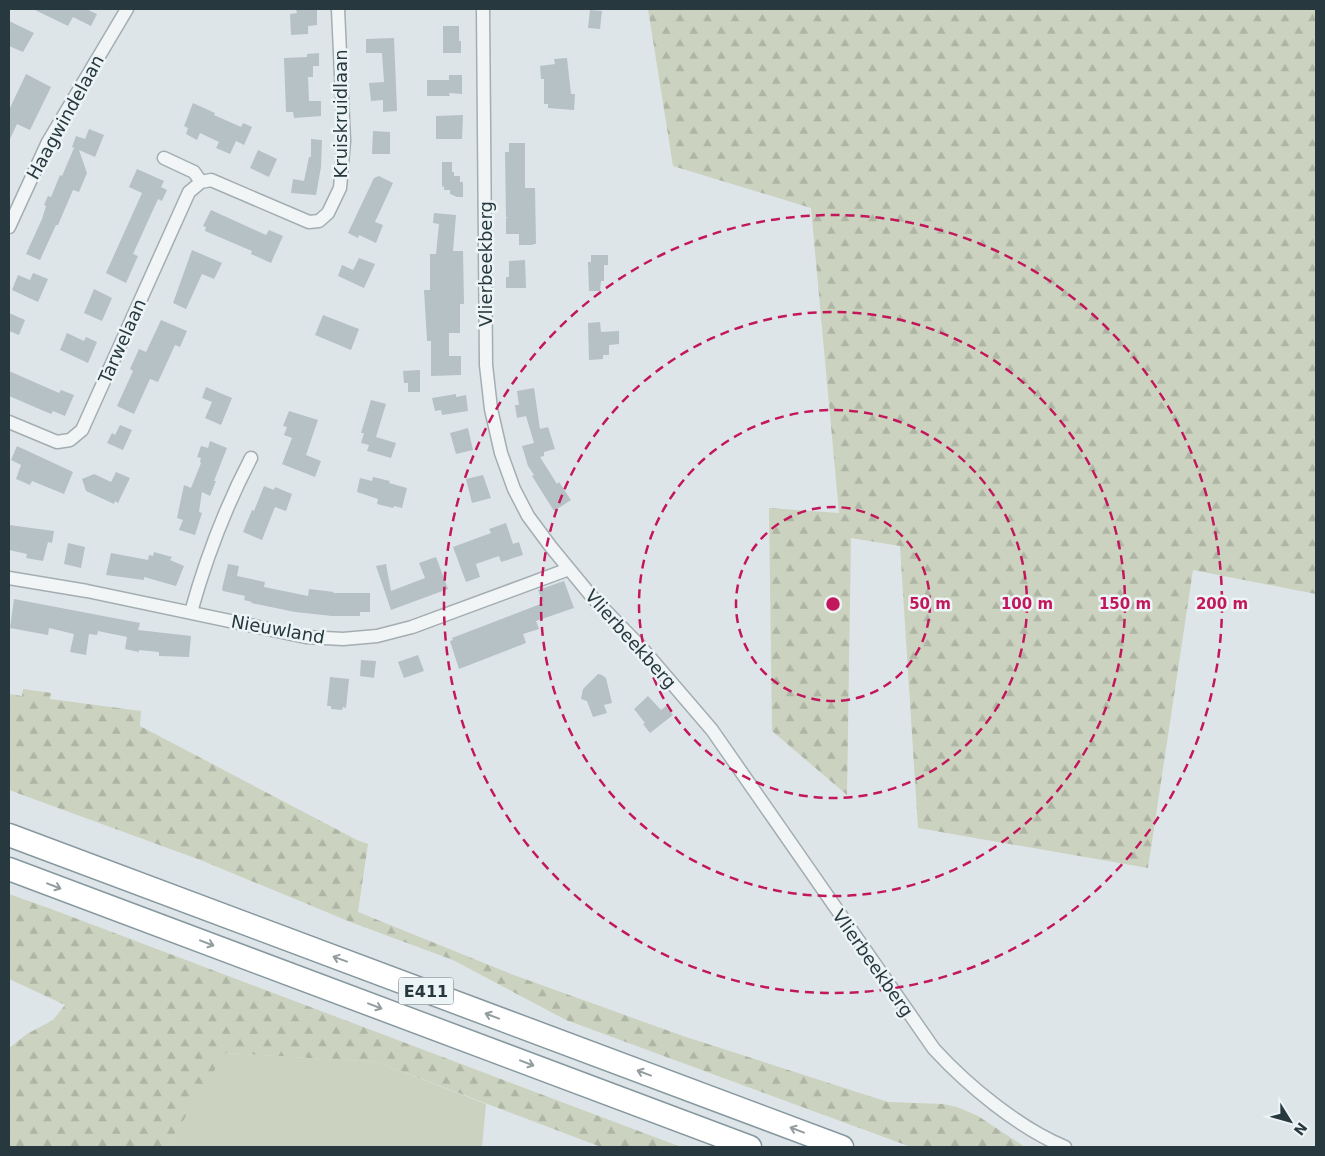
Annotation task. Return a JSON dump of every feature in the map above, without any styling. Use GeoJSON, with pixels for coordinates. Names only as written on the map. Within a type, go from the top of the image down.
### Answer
{"type":"FeatureCollection","features":[{"type":"Feature","properties":{"kind":"highway","name":"E411"},"geometry":{"type":"LineString","coordinates":[[9,835],[842,1147]]}},
{"type":"Feature","properties":{"kind":"highway","name":"E411"},"geometry":{"type":"LineString","coordinates":[[9,869],[750,1147]]}},
{"type":"Feature","properties":{"kind":"street","name":"Haagwindelaan"},"geometry":{"type":"LineString","coordinates":[[9,227],[12,210],[48,142],[127,9]]}},
{"type":"Feature","properties":{"kind":"street","name":"Kruiskruidlaan"},"geometry":{"type":"LineString","coordinates":[[201,182],[211,180],[309,222],[320,222],[328,213],[340,188],[344,141],[338,9]]}},
{"type":"Feature","properties":{"kind":"street","name":"Vlierbeekberg"},"geometry":{"type":"LineString","coordinates":[[483,9],[486,365],[491,409],[501,453],[514,489],[528,516],[592,598],[640,646],[712,730],[934,1050],[990,1100],[1029,1127],[1065,1147]]}},
{"type":"Feature","properties":{"kind":"street"},"geometry":{"type":"LineString","coordinates":[[164,158],[194,172],[201,182]]}},
{"type":"Feature","properties":{"kind":"street","name":"Tarwelaan"},"geometry":{"type":"LineString","coordinates":[[9,422],[57,442],[70,440],[82,430],[189,192],[201,182]]}},
{"type":"Feature","properties":{"kind":"street"},"geometry":{"type":"LineString","coordinates":[[190,612],[214,539],[233,493],[252,458]]}},
{"type":"Feature","properties":{"kind":"street","name":"Nieuwland"},"geometry":{"type":"LineString","coordinates":[[9,578],[87,591],[306,637],[343,639],[377,636],[422,623],[569,569]]}},
{"type":"Feature","properties":{"kind":"green space"},"geometry":{"type":"Polygon","coordinates":[[[648,9],[1316,9],[1316,594],[1193,570],[1148,868],[918,828],[900,546],[851,538],[847,795],[772,731],[769,508],[839,513],[811,208],[673,166],[648,9]]]}},
{"type":"Feature","properties":{"kind":"green space"},"geometry":{"type":"Polygon","coordinates":[[[23,689],[51,693],[50,699],[141,711],[140,726],[357,840],[368,844],[358,912],[511,974],[683,1036],[888,1102],[943,1104],[957,1107],[978,1116],[1025,1147],[911,1147],[566,1020],[453,960],[353,923],[203,861],[9,790],[9,694],[22,696],[23,689]]]}},
{"type":"Feature","properties":{"kind":"green space"},"geometry":{"type":"Polygon","coordinates":[[[9,894],[681,1147],[601,1147],[377,1062],[226,1053],[167,1147],[9,1147],[9,1048],[27,1034],[53,1020],[65,1005],[9,979],[9,894]]]}},
{"type":"Feature","properties":{"kind":"green space"},"geometry":{"type":"Polygon","coordinates":[[[225,1053],[377,1062],[486,1104],[482,1147],[167,1147],[225,1053]]]}},
{"type":"Feature","properties":{"kind":"building"},"geometry":{"type":"Polygon","coordinates":[[[33,9],[86,9],[97,14],[91,26],[73,17],[68,26],[33,9]]]}},
{"type":"Feature","properties":{"kind":"building"},"geometry":{"type":"Polygon","coordinates":[[[296,9],[317,9],[317,25],[308,26],[308,34],[291,35],[290,14],[297,13],[296,9]]]}},
{"type":"Feature","properties":{"kind":"building"},"geometry":{"type":"Polygon","coordinates":[[[590,10],[602,11],[600,29],[588,28],[590,10]]]}},
{"type":"Feature","properties":{"kind":"building"},"geometry":{"type":"Polygon","coordinates":[[[9,21],[34,33],[23,52],[9,46],[9,21]]]}},
{"type":"Feature","properties":{"kind":"building"},"geometry":{"type":"Polygon","coordinates":[[[443,26],[459,26],[461,53],[443,53],[443,26]]]}},
{"type":"Feature","properties":{"kind":"building"},"geometry":{"type":"Polygon","coordinates":[[[394,38],[397,111],[383,112],[383,100],[371,101],[369,83],[384,82],[382,53],[366,53],[366,39],[394,38]]]}},
{"type":"Feature","properties":{"kind":"building"},"geometry":{"type":"Polygon","coordinates":[[[319,53],[319,66],[313,66],[313,77],[308,77],[309,101],[321,101],[321,116],[294,118],[293,112],[286,112],[284,58],[307,57],[307,54],[319,53]]]}},
{"type":"Feature","properties":{"kind":"building"},"geometry":{"type":"Polygon","coordinates":[[[567,58],[571,94],[575,94],[574,110],[548,108],[548,104],[544,104],[544,79],[541,79],[540,66],[555,64],[554,59],[567,58]]]}},
{"type":"Feature","properties":{"kind":"building"},"geometry":{"type":"Polygon","coordinates":[[[26,74],[51,87],[30,130],[17,124],[9,141],[9,110],[26,74]]]}},
{"type":"Feature","properties":{"kind":"building"},"geometry":{"type":"Polygon","coordinates":[[[449,75],[462,75],[462,94],[449,93],[450,96],[427,96],[427,80],[449,80],[449,75]]]}},
{"type":"Feature","properties":{"kind":"building"},"geometry":{"type":"Polygon","coordinates":[[[193,103],[241,127],[243,123],[252,127],[244,145],[236,141],[230,154],[216,148],[219,142],[200,133],[197,140],[186,134],[188,128],[184,126],[193,103]]]}},
{"type":"Feature","properties":{"kind":"building"},"geometry":{"type":"Polygon","coordinates":[[[463,115],[462,139],[436,139],[436,116],[463,115]]]}},
{"type":"Feature","properties":{"kind":"building"},"geometry":{"type":"Polygon","coordinates":[[[89,129],[104,135],[95,157],[79,150],[87,173],[79,192],[73,190],[40,260],[26,254],[42,219],[46,206],[44,205],[48,196],[51,197],[74,148],[72,147],[76,136],[85,139],[89,129]]]}},
{"type":"Feature","properties":{"kind":"building"},"geometry":{"type":"Polygon","coordinates":[[[373,131],[390,132],[390,154],[372,154],[373,131]]]}},
{"type":"Feature","properties":{"kind":"building"},"geometry":{"type":"Polygon","coordinates":[[[311,139],[322,140],[321,167],[316,195],[291,193],[293,179],[304,181],[309,157],[311,157],[311,139]]]}},
{"type":"Feature","properties":{"kind":"building"},"geometry":{"type":"Polygon","coordinates":[[[509,143],[525,143],[525,188],[535,188],[536,244],[533,245],[519,245],[519,234],[506,234],[506,218],[508,218],[506,217],[505,152],[509,152],[509,143]]]}},
{"type":"Feature","properties":{"kind":"building"},"geometry":{"type":"Polygon","coordinates":[[[258,150],[277,159],[269,177],[250,168],[258,150]]]}},
{"type":"Feature","properties":{"kind":"building"},"geometry":{"type":"Polygon","coordinates":[[[442,162],[452,162],[454,176],[460,176],[460,182],[463,182],[463,197],[450,194],[450,190],[444,190],[444,186],[442,187],[442,162]]]}},
{"type":"Feature","properties":{"kind":"building"},"geometry":{"type":"Polygon","coordinates":[[[137,169],[164,181],[161,187],[167,190],[162,201],[158,199],[133,254],[138,256],[126,283],[106,273],[142,193],[129,187],[137,169]]]}},
{"type":"Feature","properties":{"kind":"building"},"geometry":{"type":"Polygon","coordinates":[[[379,176],[393,183],[375,222],[383,225],[376,243],[359,235],[358,238],[348,233],[374,178],[379,176]]]}},
{"type":"Feature","properties":{"kind":"building"},"geometry":{"type":"Polygon","coordinates":[[[211,210],[266,235],[269,230],[283,236],[271,263],[251,254],[252,251],[205,231],[206,227],[203,226],[211,210]]]}},
{"type":"Feature","properties":{"kind":"building"},"geometry":{"type":"Polygon","coordinates":[[[434,213],[456,215],[453,251],[463,251],[464,304],[460,304],[460,333],[449,333],[449,356],[461,356],[461,375],[431,376],[431,341],[427,341],[424,290],[430,290],[430,254],[436,254],[439,224],[433,223],[434,213]]]}},
{"type":"Feature","properties":{"kind":"building"},"geometry":{"type":"Polygon","coordinates":[[[192,250],[222,263],[214,279],[202,274],[186,309],[173,303],[192,250]]]}},
{"type":"Feature","properties":{"kind":"building"},"geometry":{"type":"Polygon","coordinates":[[[591,255],[608,255],[608,265],[604,265],[604,281],[601,281],[600,291],[589,291],[588,262],[591,262],[591,255]]]}},
{"type":"Feature","properties":{"kind":"building"},"geometry":{"type":"Polygon","coordinates":[[[359,258],[375,264],[364,288],[338,276],[342,265],[353,270],[359,258]]]}},
{"type":"Feature","properties":{"kind":"building"},"geometry":{"type":"Polygon","coordinates":[[[525,260],[526,288],[506,288],[506,277],[509,277],[509,261],[525,260]]]}},
{"type":"Feature","properties":{"kind":"building"},"geometry":{"type":"Polygon","coordinates":[[[33,273],[48,279],[38,302],[12,290],[18,275],[30,280],[33,273]]]}},
{"type":"Feature","properties":{"kind":"building"},"geometry":{"type":"Polygon","coordinates":[[[94,289],[112,298],[102,321],[84,313],[94,289]]]}},
{"type":"Feature","properties":{"kind":"building"},"geometry":{"type":"Polygon","coordinates":[[[9,313],[25,320],[19,335],[9,331],[9,313]]]}},
{"type":"Feature","properties":{"kind":"building"},"geometry":{"type":"Polygon","coordinates":[[[323,315],[359,329],[351,350],[315,335],[323,315]]]}},
{"type":"Feature","properties":{"kind":"building"},"geometry":{"type":"Polygon","coordinates":[[[161,320],[187,331],[180,347],[175,345],[158,382],[150,379],[134,414],[117,406],[133,371],[130,369],[139,349],[146,352],[161,320]]]}},
{"type":"Feature","properties":{"kind":"building"},"geometry":{"type":"Polygon","coordinates":[[[600,322],[601,332],[619,331],[619,344],[609,345],[609,355],[603,355],[603,359],[589,360],[588,323],[600,322]]]}},
{"type":"Feature","properties":{"kind":"building"},"geometry":{"type":"Polygon","coordinates":[[[67,333],[84,341],[86,337],[97,342],[88,363],[60,350],[67,333]]]}},
{"type":"Feature","properties":{"kind":"building"},"geometry":{"type":"Polygon","coordinates":[[[420,370],[420,392],[408,392],[408,383],[404,383],[403,371],[420,370]]]}},
{"type":"Feature","properties":{"kind":"building"},"geometry":{"type":"Polygon","coordinates":[[[9,371],[59,393],[61,390],[74,395],[65,416],[53,411],[51,414],[9,396],[9,371]]]}},
{"type":"Feature","properties":{"kind":"building"},"geometry":{"type":"Polygon","coordinates":[[[206,387],[232,398],[221,425],[205,418],[212,402],[202,398],[206,387]]]}},
{"type":"Feature","properties":{"kind":"building"},"geometry":{"type":"Polygon","coordinates":[[[534,388],[540,429],[548,427],[555,449],[544,452],[544,456],[540,457],[557,484],[559,482],[571,500],[554,511],[532,476],[534,475],[528,466],[522,446],[534,443],[526,416],[517,418],[515,405],[519,405],[517,391],[534,388]]]}},
{"type":"Feature","properties":{"kind":"building"},"geometry":{"type":"Polygon","coordinates":[[[456,394],[456,397],[466,395],[468,411],[442,415],[441,410],[435,411],[432,398],[456,394]]]}},
{"type":"Feature","properties":{"kind":"building"},"geometry":{"type":"Polygon","coordinates":[[[371,400],[386,404],[376,437],[396,443],[391,458],[367,451],[369,445],[361,443],[364,433],[361,433],[371,400]]]}},
{"type":"Feature","properties":{"kind":"building"},"geometry":{"type":"Polygon","coordinates":[[[289,411],[318,420],[306,455],[321,461],[315,477],[282,464],[292,438],[284,435],[287,427],[283,426],[289,411]]]}},
{"type":"Feature","properties":{"kind":"building"},"geometry":{"type":"Polygon","coordinates":[[[120,425],[132,430],[123,450],[107,443],[112,433],[115,435],[120,425]]]}},
{"type":"Feature","properties":{"kind":"building"},"geometry":{"type":"Polygon","coordinates":[[[468,428],[473,450],[456,454],[450,433],[468,428]]]}},
{"type":"Feature","properties":{"kind":"building"},"geometry":{"type":"Polygon","coordinates":[[[210,441],[227,448],[210,496],[202,492],[199,512],[202,513],[195,535],[179,530],[183,520],[177,518],[184,485],[191,488],[201,463],[201,458],[197,457],[201,446],[208,448],[210,441]]]}},
{"type":"Feature","properties":{"kind":"building"},"geometry":{"type":"Polygon","coordinates":[[[17,446],[73,472],[64,494],[32,481],[30,485],[16,479],[21,465],[11,460],[17,446]]]}},
{"type":"Feature","properties":{"kind":"building"},"geometry":{"type":"Polygon","coordinates":[[[116,472],[130,478],[118,503],[115,501],[114,504],[86,491],[82,479],[94,474],[111,482],[116,472]]]}},
{"type":"Feature","properties":{"kind":"building"},"geometry":{"type":"Polygon","coordinates":[[[483,475],[491,498],[472,503],[466,479],[483,475]]]}},
{"type":"Feature","properties":{"kind":"building"},"geometry":{"type":"Polygon","coordinates":[[[373,477],[407,488],[402,508],[377,504],[378,499],[357,492],[360,478],[372,481],[373,477]]]}},
{"type":"Feature","properties":{"kind":"building"},"geometry":{"type":"Polygon","coordinates":[[[264,486],[274,490],[275,487],[292,494],[286,511],[275,507],[262,540],[243,532],[264,486]]]}},
{"type":"Feature","properties":{"kind":"building"},"geometry":{"type":"Polygon","coordinates":[[[506,523],[513,544],[519,542],[523,555],[501,562],[499,556],[476,564],[480,577],[466,582],[453,547],[491,533],[489,529],[506,523]]]}},
{"type":"Feature","properties":{"kind":"building"},"geometry":{"type":"Polygon","coordinates":[[[9,525],[54,531],[52,543],[48,542],[43,561],[26,558],[27,554],[9,550],[9,525]]]}},
{"type":"Feature","properties":{"kind":"building"},"geometry":{"type":"Polygon","coordinates":[[[68,543],[85,547],[81,568],[64,564],[68,543]]]}},
{"type":"Feature","properties":{"kind":"building"},"geometry":{"type":"Polygon","coordinates":[[[154,552],[172,557],[170,560],[184,566],[176,586],[144,577],[144,580],[106,575],[111,553],[148,560],[149,555],[153,556],[154,552]]]}},
{"type":"Feature","properties":{"kind":"building"},"geometry":{"type":"Polygon","coordinates":[[[436,557],[448,589],[391,610],[376,566],[386,564],[391,591],[425,578],[419,563],[436,557]]]}},
{"type":"Feature","properties":{"kind":"building"},"geometry":{"type":"Polygon","coordinates":[[[228,564],[239,566],[237,576],[265,582],[264,587],[308,596],[309,589],[333,593],[370,593],[370,612],[360,612],[360,616],[332,616],[295,612],[251,603],[244,600],[245,596],[223,591],[228,564]]]}},
{"type":"Feature","properties":{"kind":"building"},"geometry":{"type":"Polygon","coordinates":[[[564,581],[574,608],[536,621],[539,629],[523,634],[526,643],[459,669],[450,641],[453,640],[452,638],[543,603],[538,590],[564,581]]]}},
{"type":"Feature","properties":{"kind":"building"},"geometry":{"type":"Polygon","coordinates":[[[14,599],[140,623],[138,630],[191,636],[189,657],[159,656],[159,652],[139,650],[139,652],[125,649],[127,637],[98,631],[97,635],[89,634],[86,655],[70,652],[74,634],[49,628],[48,635],[10,628],[14,599]]]}},
{"type":"Feature","properties":{"kind":"building"},"geometry":{"type":"Polygon","coordinates":[[[418,655],[424,671],[404,678],[398,662],[418,655]]]}},
{"type":"Feature","properties":{"kind":"building"},"geometry":{"type":"Polygon","coordinates":[[[361,660],[376,661],[374,678],[360,676],[361,660]]]}},
{"type":"Feature","properties":{"kind":"building"},"geometry":{"type":"Polygon","coordinates":[[[598,674],[606,678],[612,703],[604,705],[607,713],[593,717],[587,701],[581,699],[583,689],[598,674]]]}},
{"type":"Feature","properties":{"kind":"building"},"geometry":{"type":"Polygon","coordinates":[[[330,677],[349,679],[346,708],[343,707],[342,710],[331,709],[331,706],[327,706],[330,677]]]}},
{"type":"Feature","properties":{"kind":"building"},"geometry":{"type":"Polygon","coordinates":[[[648,696],[661,710],[666,706],[673,715],[650,733],[634,709],[648,696]]]}}]}
